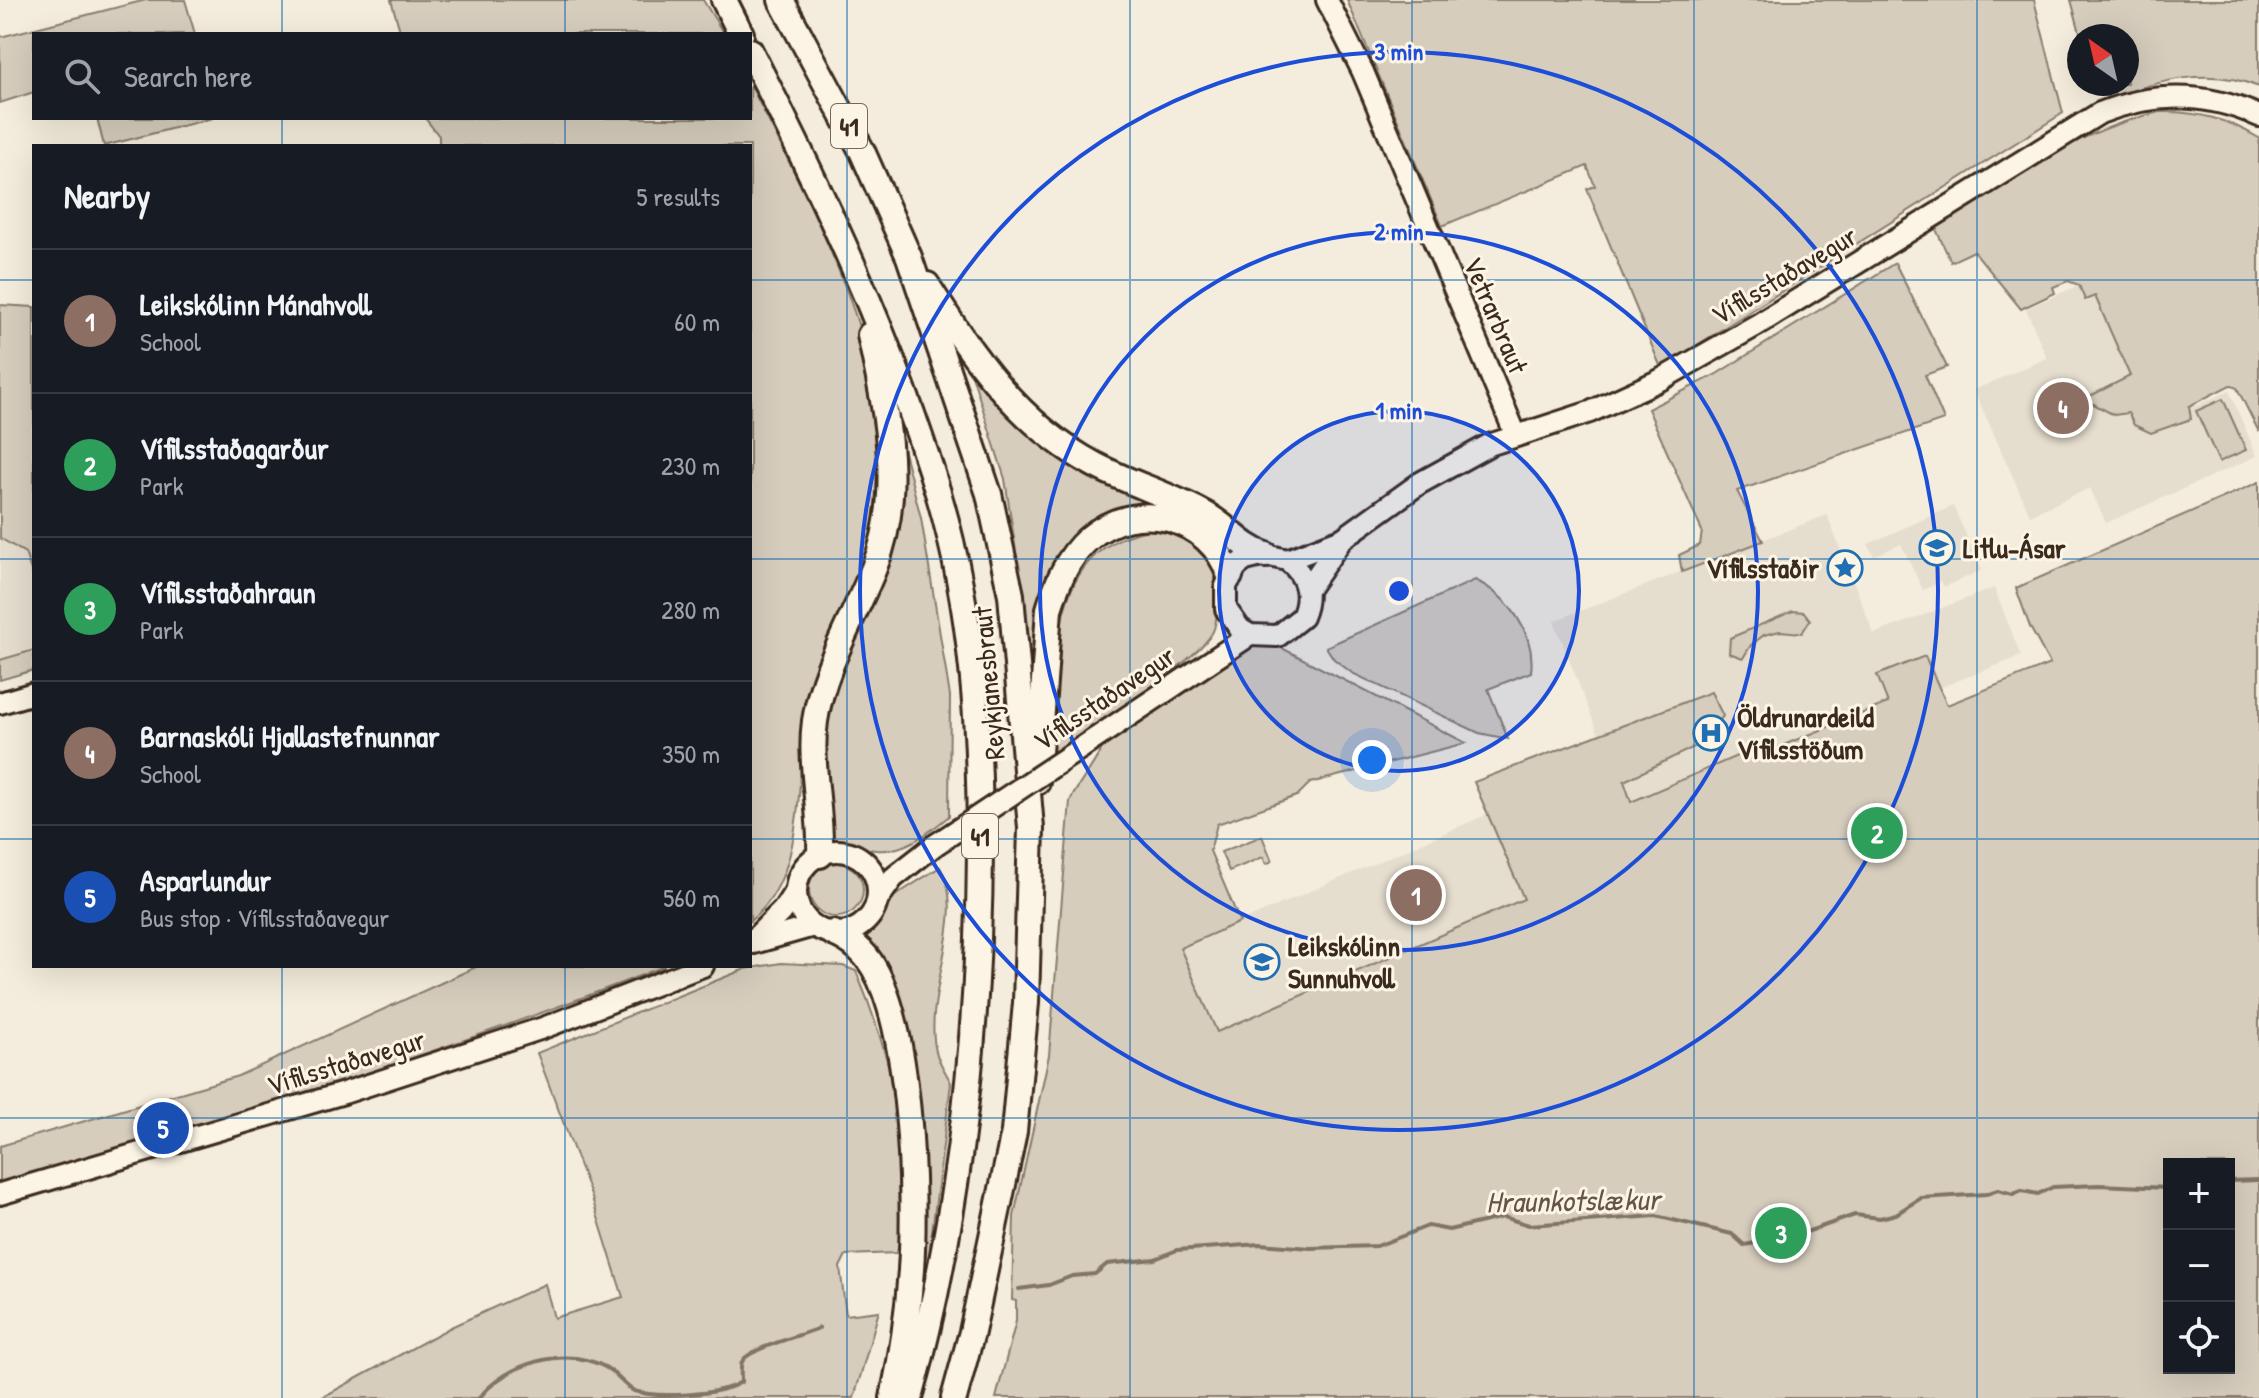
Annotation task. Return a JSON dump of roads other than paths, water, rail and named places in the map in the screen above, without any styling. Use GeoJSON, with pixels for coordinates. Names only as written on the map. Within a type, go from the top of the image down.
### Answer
{"type":"FeatureCollection","features":[{"type":"Feature","properties":{"kind":"highway"},"geometry":{"type":"LineString","coordinates":[[724,0],[740,32]]}},
{"type":"Feature","properties":{"kind":"highway","name":"Reykjanesbraut"},"geometry":{"type":"LineString","coordinates":[[781,0],[862,151],[909,257],[989,494],[1008,581],[1019,670],[1031,828],[1026,1003],[1014,1132],[978,1303],[954,1398]]}},
{"type":"Feature","properties":{"kind":"highway","name":"Reykjanesbraut"},"geometry":{"type":"LineString","coordinates":[[752,55],[799,146],[897,371],[939,498],[960,587],[973,679],[980,775],[977,976],[961,1150],[910,1398]]}},
{"type":"Feature","properties":{"kind":"highway"},"geometry":{"type":"LineString","coordinates":[[909,257],[973,357],[1002,393],[1037,427],[1098,467],[1204,513],[1248,549],[1276,557]]}},
{"type":"Feature","properties":{"kind":"highway"},"geometry":{"type":"LineString","coordinates":[[820,855],[815,723],[823,687],[876,565],[891,489],[889,432],[859,286]]}},
{"type":"Feature","properties":{"kind":"highway"},"geometry":{"type":"LineString","coordinates":[[1031,828],[1042,749],[1049,609],[1075,552],[1091,536],[1115,524],[1144,517],[1166,519],[1205,535],[1217,547],[1230,576]]}},
{"type":"Feature","properties":{"kind":"highway"},"geometry":{"type":"LineString","coordinates":[[824,929],[863,953],[879,978],[892,1020],[906,1103],[913,1198],[911,1269],[904,1347],[893,1398]]}},
{"type":"Feature","properties":{"kind":"main road","name":"Vetrarbraut"},"geometry":{"type":"LineString","coordinates":[[1327,0],[1363,72],[1515,433]]}},
{"type":"Feature","properties":{"kind":"main road","name":"Vífilsstaðavegur"},"geometry":{"type":"LineString","coordinates":[[752,944],[824,929],[857,928],[915,858],[1250,635],[1264,638],[1288,632],[1302,617],[1307,590],[1342,539],[1420,483],[1515,433],[1590,412],[1660,380],[1757,325],[2100,113],[2137,100],[2176,96],[2212,100],[2259,116]]}},
{"type":"Feature","properties":{"kind":"main road","name":"Vífilsstaðavegur"},"geometry":{"type":"LineString","coordinates":[[1230,576],[1245,560],[1276,557],[1342,539]]}},
{"type":"Feature","properties":{"kind":"main road"},"geometry":{"type":"LineString","coordinates":[[1276,557],[1297,568],[1307,590]]}},
{"type":"Feature","properties":{"kind":"main road"},"geometry":{"type":"LineString","coordinates":[[1230,576],[1224,598],[1231,620],[1250,635]]}},
{"type":"Feature","properties":{"kind":"main road","name":"Vífilsstaðavegur"},"geometry":{"type":"LineString","coordinates":[[1205,663],[1231,620]]}},
{"type":"Feature","properties":{"kind":"main road"},"geometry":{"type":"LineString","coordinates":[[0,703],[32,694]]}},
{"type":"Feature","properties":{"kind":"main road","name":"Vífilsstaðavegur"},"geometry":{"type":"LineString","coordinates":[[752,942],[783,910],[796,890],[803,869],[820,855],[843,851],[865,861],[915,858]]}},
{"type":"Feature","properties":{"kind":"main road"},"geometry":{"type":"LineString","coordinates":[[865,861],[878,885],[878,899]]}},
{"type":"Feature","properties":{"kind":"main road"},"geometry":{"type":"LineString","coordinates":[[796,890],[800,910],[824,929]]}},
{"type":"Feature","properties":{"kind":"main road","name":"Vífilsstaðavegur"},"geometry":{"type":"LineString","coordinates":[[0,1194],[401,1074],[543,1028],[698,968]]}},
{"type":"Feature","properties":{"kind":"waterway","name":"Hraunkotslækur"},"geometry":{"type":"LineString","coordinates":[[2235,1181],[2259,1180]]}},
{"type":"Feature","properties":{"kind":"waterway","name":"Hraunkotslækur"},"geometry":{"type":"LineString","coordinates":[[1019,1289],[1049,1285],[1072,1276],[1095,1274],[1107,1264],[1155,1259],[1177,1250],[1260,1244],[1310,1248],[1377,1246],[1428,1226],[1449,1230],[1503,1217],[1529,1225],[1656,1216],[1732,1234],[1744,1245],[1792,1237],[1855,1215],[1880,1218],[1896,1214],[1921,1198],[1986,1194],[1998,1190],[2013,1194],[2022,1191],[2038,1194],[2053,1187],[2098,1185],[2163,1188]]}},
{"type":"Feature","properties":{"kind":"waterway","name":"Hraunkotslækur"},"geometry":{"type":"LineString","coordinates":[[479,1398],[505,1375],[520,1367],[554,1358],[572,1358],[605,1367],[634,1391],[644,1393],[672,1395],[719,1390],[741,1382],[742,1362],[754,1352],[819,1328]]}},
{"type":"Feature","properties":{"kind":"place","name":"Barnaskóli Hjallastefnunnar"},"geometry":{"type":"Point","coordinates":[2063,408]}},
{"type":"Feature","properties":{"kind":"place","name":"Litlu-Ásar"},"geometry":{"type":"Point","coordinates":[1937,548]}},
{"type":"Feature","properties":{"kind":"place","name":"Vífilsstaðir"},"geometry":{"type":"Point","coordinates":[1845,568]}},
{"type":"Feature","properties":{"kind":"place","name":"Öldrunardeild Vífilsstöðum"},"geometry":{"type":"Point","coordinates":[1711,733]}},
{"type":"Feature","properties":{"kind":"place","name":"Vífilsstaðagarður"},"geometry":{"type":"Point","coordinates":[1877,833]}},
{"type":"Feature","properties":{"kind":"place","name":"Leikskólinn Mánahvoll"},"geometry":{"type":"Point","coordinates":[1416,895]}},
{"type":"Feature","properties":{"kind":"place","name":"Leikskólinn Sunnuhvoll"},"geometry":{"type":"Point","coordinates":[1262,962]}},
{"type":"Feature","properties":{"kind":"place","name":"Asparlundur"},"geometry":{"type":"Point","coordinates":[163,1128]}},
{"type":"Feature","properties":{"kind":"place","name":"Vífilsstaðahraun"},"geometry":{"type":"Point","coordinates":[1781,1233]}}]}
